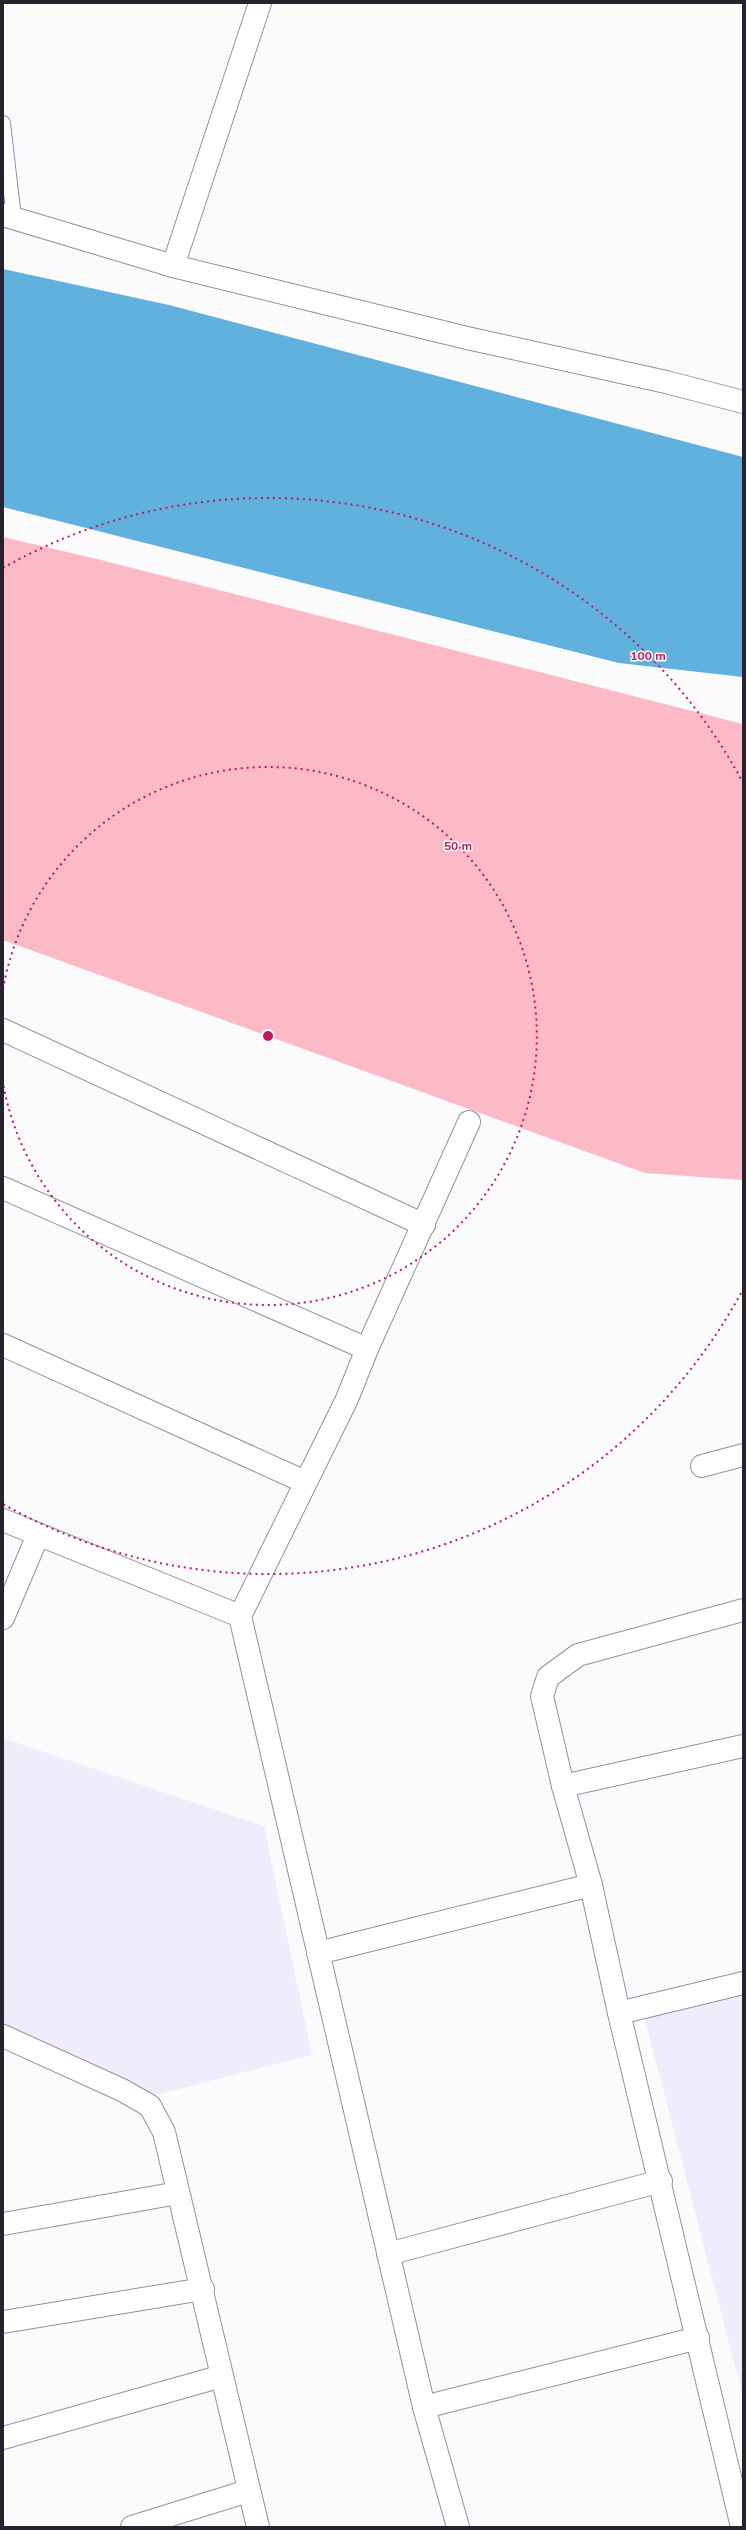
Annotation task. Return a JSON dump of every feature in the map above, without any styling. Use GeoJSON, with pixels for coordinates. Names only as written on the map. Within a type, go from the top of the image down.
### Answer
{"type":"FeatureCollection","features":[{"type":"Feature","properties":{"kind":"street"},"geometry":{"type":"LineString","coordinates":[[173,266],[260,3]]}},
{"type":"Feature","properties":{"kind":"street"},"geometry":{"type":"LineString","coordinates":[[8,217],[173,266],[467,338],[666,382],[743,402]]}},
{"type":"Feature","properties":{"kind":"street"},"geometry":{"type":"LineString","coordinates":[[3,1030],[424,1225]]}},
{"type":"Feature","properties":{"kind":"street"},"geometry":{"type":"LineString","coordinates":[[458,2527],[424,2407],[240,1616],[347,1399],[367,1349],[470,1122]]}},
{"type":"Feature","properties":{"kind":"street"},"geometry":{"type":"LineString","coordinates":[[3,1188],[367,1349]]}},
{"type":"Feature","properties":{"kind":"street"},"geometry":{"type":"LineString","coordinates":[[3,1345],[305,1482]]}},
{"type":"Feature","properties":{"kind":"street"},"geometry":{"type":"LineString","coordinates":[[702,1466],[743,1455]]}},
{"type":"Feature","properties":{"kind":"street"},"geometry":{"type":"LineString","coordinates":[[3,1520],[240,1616]]}},
{"type":"Feature","properties":{"kind":"street"},"geometry":{"type":"LineString","coordinates":[[3,1618],[38,1535]]}},
{"type":"Feature","properties":{"kind":"street"},"geometry":{"type":"LineString","coordinates":[[742,2527],[661,2181],[619,2013],[591,1885],[563,1786],[542,1696],[548,1676],[578,1654],[743,1610]]}},
{"type":"Feature","properties":{"kind":"street"},"geometry":{"type":"LineString","coordinates":[[563,1786],[743,1746]]}},
{"type":"Feature","properties":{"kind":"street"},"geometry":{"type":"LineString","coordinates":[[318,1953],[591,1885]]}},
{"type":"Feature","properties":{"kind":"street"},"geometry":{"type":"LineString","coordinates":[[619,2013],[743,1983]]}},
{"type":"Feature","properties":{"kind":"street"},"geometry":{"type":"LineString","coordinates":[[3,2036],[122,2090],[150,2106],[164,2132],[203,2290],[248,2491],[258,2527]]}},
{"type":"Feature","properties":{"kind":"street"},"geometry":{"type":"LineString","coordinates":[[388,2254],[661,2181]]}},
{"type":"Feature","properties":{"kind":"street"},"geometry":{"type":"LineString","coordinates":[[3,2224],[178,2193]]}},
{"type":"Feature","properties":{"kind":"street"},"geometry":{"type":"LineString","coordinates":[[3,2322],[203,2290]]}},
{"type":"Feature","properties":{"kind":"street"},"geometry":{"type":"LineString","coordinates":[[424,2407],[698,2338]]}},
{"type":"Feature","properties":{"kind":"street"},"geometry":{"type":"LineString","coordinates":[[3,2438],[222,2376]]}},
{"type":"Feature","properties":{"kind":"street"},"geometry":{"type":"LineString","coordinates":[[132,2527],[248,2491]]}},
{"type":"Feature","properties":{"kind":"lane"},"geometry":{"type":"LineString","coordinates":[[3,123],[8,217]]}},
{"type":"Feature","properties":{"kind":"shaded area"},"geometry":{"type":"Polygon","coordinates":[[[3,537],[101,560],[743,724],[743,1180],[645,1173],[3,940],[3,537]]]}},
{"type":"Feature","properties":{"kind":"shaded area"},"geometry":{"type":"Polygon","coordinates":[[[3,1738],[264,1826],[312,2055],[148,2097],[3,2032],[3,1738]]]}},
{"type":"Feature","properties":{"kind":"shaded area"},"geometry":{"type":"Polygon","coordinates":[[[743,1984],[743,2397],[642,2008],[743,1984]]]}},
{"type":"Feature","properties":{"kind":"water"},"geometry":{"type":"Polygon","coordinates":[[[3,269],[169,305],[743,457],[743,677],[619,663],[3,507],[3,269]]]}}]}
